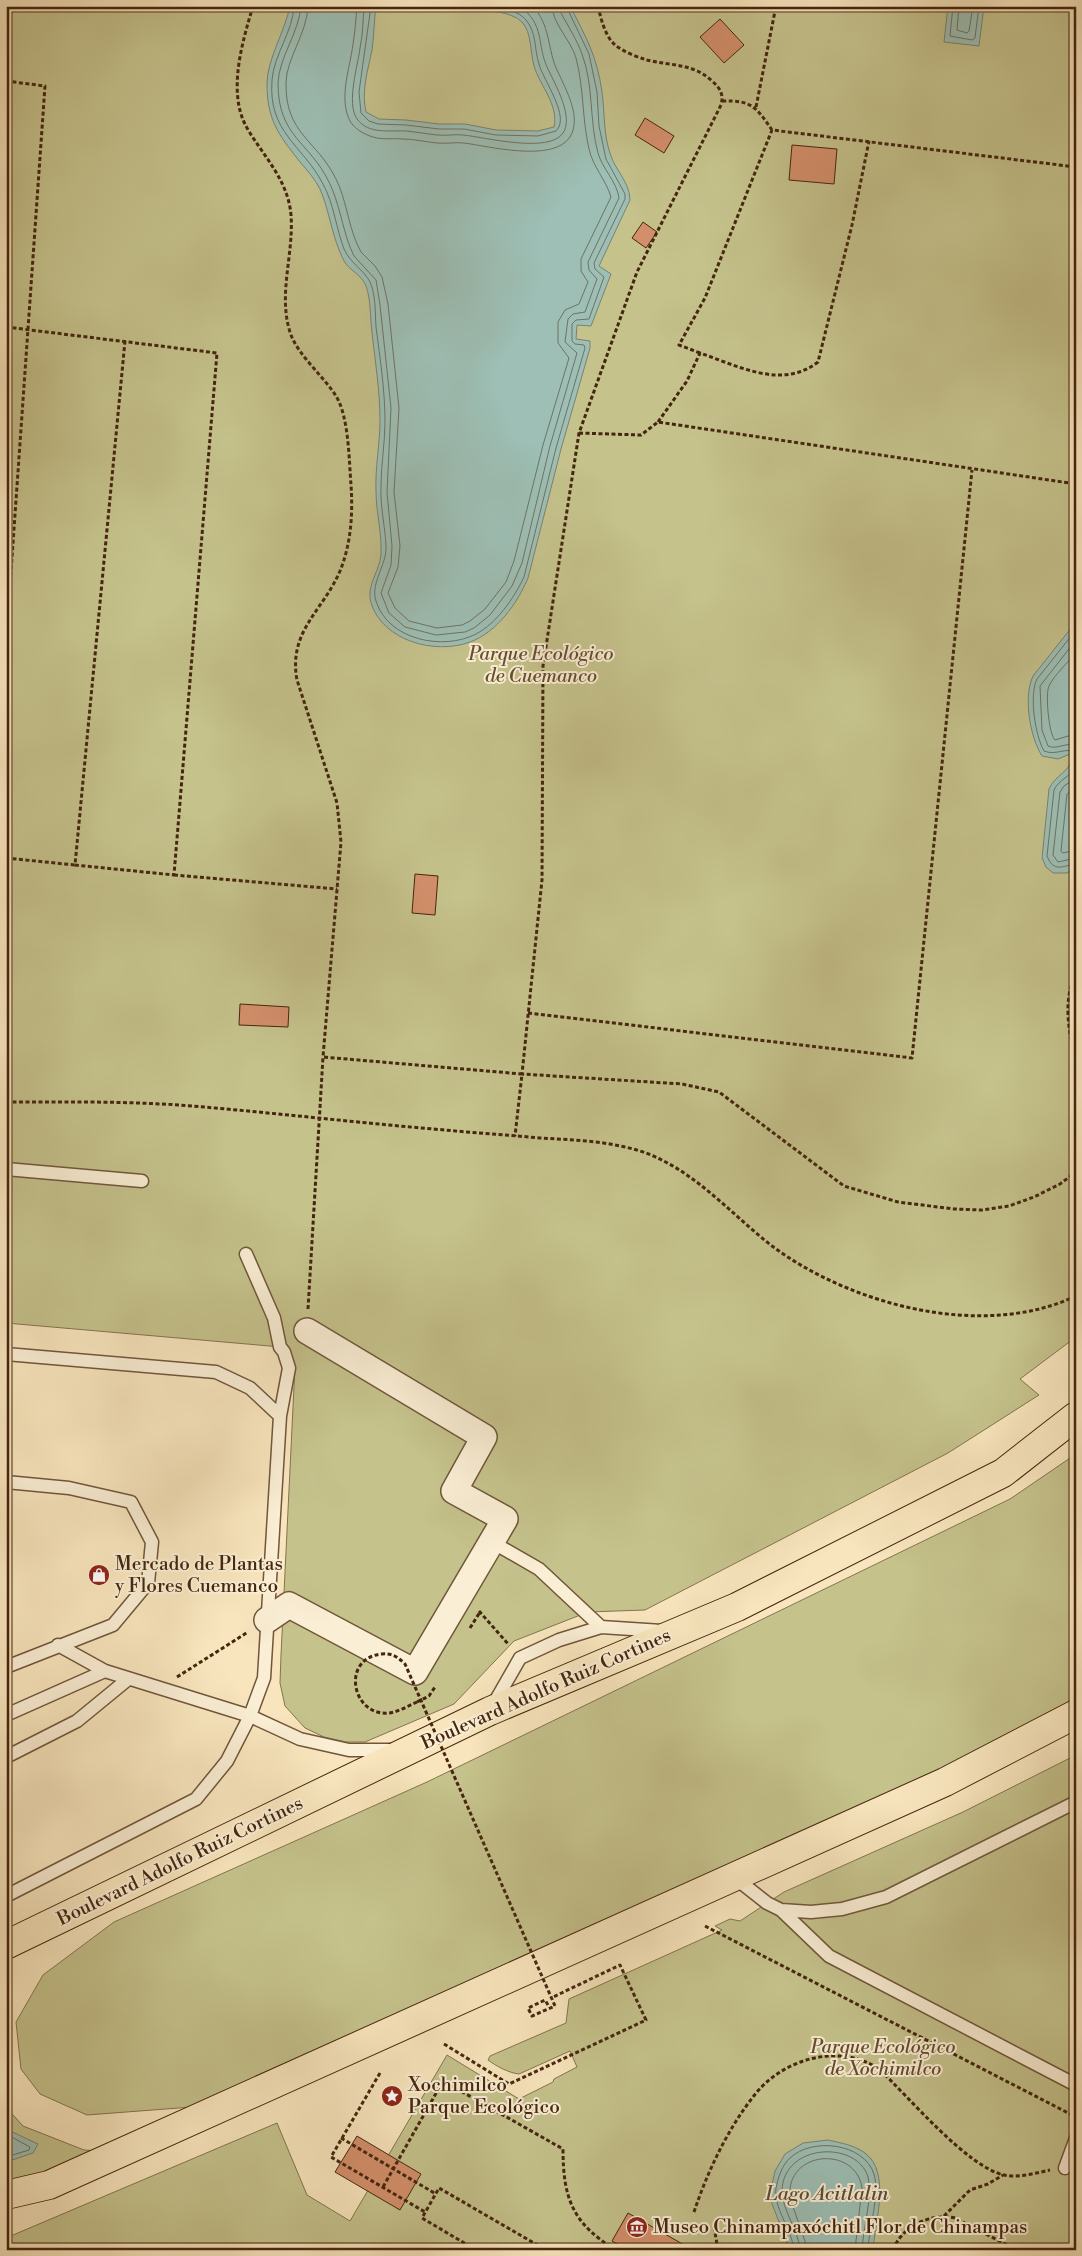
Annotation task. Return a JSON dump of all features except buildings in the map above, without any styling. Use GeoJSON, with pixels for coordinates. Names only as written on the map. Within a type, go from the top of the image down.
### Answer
{"type":"FeatureCollection","features":[{"type":"Feature","properties":{"kind":"highway","name":"Boulevard Adolfo Ruiz Cortines"},"geometry":{"type":"LineString","coordinates":[[6,1945],[490,1711],[737,1607],[1003,1473],[1076,1416]]}},
{"type":"Feature","properties":{"kind":"highway"},"geometry":{"type":"LineString","coordinates":[[6,2195],[49,2185],[945,1782],[1076,1714]]}},
{"type":"Feature","properties":{"kind":"street"},"geometry":{"type":"LineString","coordinates":[[267,1620],[288,1605],[415,1672],[505,1519],[454,1491],[484,1437],[307,1331]]}},
{"type":"Feature","properties":{"kind":"lane"},"geometry":{"type":"LineString","coordinates":[[6,1169],[142,1181]]}},
{"type":"Feature","properties":{"kind":"lane"},"geometry":{"type":"LineString","coordinates":[[6,1896],[196,1799],[227,1761],[250,1716],[264,1678],[280,1416],[289,1368],[284,1352],[280,1347],[274,1318],[246,1254]]}},
{"type":"Feature","properties":{"kind":"lane"},"geometry":{"type":"LineString","coordinates":[[6,1354],[216,1372],[250,1388],[280,1416]]}},
{"type":"Feature","properties":{"kind":"lane"},"geometry":{"type":"LineString","coordinates":[[6,1482],[69,1488],[131,1502],[152,1542],[148,1583],[112,1625],[6,1667]]}},
{"type":"Feature","properties":{"kind":"lane"},"geometry":{"type":"LineString","coordinates":[[492,1542],[539,1569],[601,1627]]}},
{"type":"Feature","properties":{"kind":"lane"},"geometry":{"type":"LineString","coordinates":[[490,1711],[520,1658],[559,1640],[601,1627],[674,1632]]}},
{"type":"Feature","properties":{"kind":"lane"},"geometry":{"type":"LineString","coordinates":[[58,1645],[105,1672],[250,1716],[300,1739],[349,1750],[409,1750]]}},
{"type":"Feature","properties":{"kind":"lane"},"geometry":{"type":"LineString","coordinates":[[6,1715],[105,1672]]}},
{"type":"Feature","properties":{"kind":"lane"},"geometry":{"type":"LineString","coordinates":[[6,1757],[77,1721],[127,1680]]}},
{"type":"Feature","properties":{"kind":"lane"},"geometry":{"type":"LineString","coordinates":[[781,1910],[811,1912],[842,1909],[886,1897],[1076,1802]]}},
{"type":"Feature","properties":{"kind":"lane"},"geometry":{"type":"LineString","coordinates":[[734,1877],[767,1903],[781,1910],[829,1956],[1076,2084]]}},
{"type":"Feature","properties":{"kind":"lane"},"geometry":{"type":"LineString","coordinates":[[1065,2168],[1076,2138]]}},
{"type":"Feature","properties":{"kind":"path"},"geometry":{"type":"LineString","coordinates":[[253,6],[240,60],[239,102],[247,127],[277,171],[287,193],[291,214],[286,287],[287,322],[292,338],[338,398],[344,417],[352,507],[349,544],[340,572],[300,636],[295,670],[304,705],[337,803],[341,842],[323,1057],[307,1331]]}},
{"type":"Feature","properties":{"kind":"path"},"geometry":{"type":"LineString","coordinates":[[515,1136],[542,880],[544,666],[579,433],[636,272],[722,101],[722,94],[718,86],[706,75],[692,68],[647,60],[614,44],[604,26],[598,6]]}},
{"type":"Feature","properties":{"kind":"path"},"geometry":{"type":"LineString","coordinates":[[756,107],[776,6]]}},
{"type":"Feature","properties":{"kind":"path"},"geometry":{"type":"LineString","coordinates":[[6,81],[45,86],[6,643]]}},
{"type":"Feature","properties":{"kind":"path"},"geometry":{"type":"LineString","coordinates":[[722,101],[739,100],[756,107],[772,130],[1076,167]]}},
{"type":"Feature","properties":{"kind":"path"},"geometry":{"type":"LineString","coordinates":[[772,130],[705,298],[679,345],[763,376],[782,376],[800,372],[818,362],[852,225],[868,141]]}},
{"type":"Feature","properties":{"kind":"path"},"geometry":{"type":"LineString","coordinates":[[6,326],[217,353],[174,875]]}},
{"type":"Feature","properties":{"kind":"path"},"geometry":{"type":"LineString","coordinates":[[75,865],[125,341]]}},
{"type":"Feature","properties":{"kind":"path"},"geometry":{"type":"LineString","coordinates":[[579,433],[641,435],[658,422],[687,381],[700,354]]}},
{"type":"Feature","properties":{"kind":"path"},"geometry":{"type":"LineString","coordinates":[[658,422],[1076,484]]}},
{"type":"Feature","properties":{"kind":"path"},"geometry":{"type":"LineString","coordinates":[[528,1013],[912,1058],[972,470]]}},
{"type":"Feature","properties":{"kind":"path"},"geometry":{"type":"LineString","coordinates":[[6,858],[337,889]]}},
{"type":"Feature","properties":{"kind":"path"},"geometry":{"type":"LineString","coordinates":[[1076,973],[1068,994],[1068,1022],[1076,1062]]}},
{"type":"Feature","properties":{"kind":"path"},"geometry":{"type":"LineString","coordinates":[[323,1057],[522,1074],[682,1084],[720,1092],[844,1186],[898,1202],[954,1209],[982,1210],[1010,1206],[1060,1184],[1076,1172]]}},
{"type":"Feature","properties":{"kind":"path"},"geometry":{"type":"LineString","coordinates":[[6,1102],[192,1106],[319,1120],[595,1142],[646,1153],[692,1178],[772,1246],[811,1271],[859,1293],[926,1312],[968,1316],[1019,1312],[1063,1302],[1076,1296]]}},
{"type":"Feature","properties":{"kind":"path"},"geometry":{"type":"LineString","coordinates":[[458,1599],[480,1612],[520,1658]]}},
{"type":"Feature","properties":{"kind":"path"},"geometry":{"type":"LineString","coordinates":[[157,1688],[267,1620]]}},
{"type":"Feature","properties":{"kind":"path"},"geometry":{"type":"LineString","coordinates":[[417,1702],[390,1713],[376,1713],[364,1705],[356,1690],[355,1674],[362,1662],[372,1655],[387,1653],[398,1657],[405,1664],[555,2006],[532,2016],[528,2008],[545,2000],[548,2005]]}},
{"type":"Feature","properties":{"kind":"path"},"geometry":{"type":"LineString","coordinates":[[705,1926],[1076,2117]]}},
{"type":"Feature","properties":{"kind":"path"},"geometry":{"type":"LineString","coordinates":[[444,2044],[509,2084],[646,2020],[620,1965],[550,1998]]}},
{"type":"Feature","properties":{"kind":"path"},"geometry":{"type":"LineString","coordinates":[[694,2212],[701,2189],[735,2124],[754,2095],[780,2072],[804,2060],[826,2055],[864,2059],[879,2068],[961,2149],[980,2163],[1004,2175],[1024,2175],[1065,2168]]}},
{"type":"Feature","properties":{"kind":"path"},"geometry":{"type":"LineString","coordinates":[[380,2073],[331,2157],[426,2212]]}},
{"type":"Feature","properties":{"kind":"path"},"geometry":{"type":"LineString","coordinates":[[383,2187],[443,2081],[563,2149],[565,2188],[572,2206],[585,2227],[616,2250]]}},
{"type":"Feature","properties":{"kind":"path"},"geometry":{"type":"LineString","coordinates":[[342,2138],[436,2194]]}},
{"type":"Feature","properties":{"kind":"path"},"geometry":{"type":"LineString","coordinates":[[944,2216],[970,2190],[988,2184],[1004,2175]]}},
{"type":"Feature","properties":{"kind":"path"},"geometry":{"type":"LineString","coordinates":[[476,2250],[422,2218],[439,2188],[546,2250]]}},
{"type":"Feature","properties":{"kind":"path"},"geometry":{"type":"LineString","coordinates":[[893,2250],[896,2242],[907,2230],[921,2220],[944,2216],[954,2218],[1015,2249],[1027,2250]]}},
{"type":"Feature","properties":{"kind":"path"},"geometry":{"type":"LineString","coordinates":[[714,2227],[718,2250]]}},
{"type":"Feature","properties":{"kind":"path"},"geometry":{"type":"LineString","coordinates":[[1057,2250],[1076,2247]]}},
{"type":"Feature","properties":{"kind":"green space","name":"Parque Ecológico de Cuemanco"},"geometry":{"type":"Polygon","coordinates":[[[6,6],[1076,6],[1076,1337],[1020,1379],[1039,1395],[948,1453],[645,1610],[588,1612],[514,1641],[454,1704],[365,1742],[346,1742],[324,1737],[305,1728],[285,1706],[280,1683],[295,1366],[281,1347],[6,1323],[6,6]]]}},
{"type":"Feature","properties":{"kind":"green space"},"geometry":{"type":"Polygon","coordinates":[[[1076,1454],[1076,1698],[930,1774],[205,2106],[87,2115],[40,2094],[21,2069],[16,2022],[43,1975],[114,1922],[427,1782],[1010,1499],[1076,1454]]]}},
{"type":"Feature","properties":{"kind":"green space","name":"Parque Ecológico de Xochimilco"},"geometry":{"type":"Polygon","coordinates":[[[1076,1755],[1076,2250],[6,2250],[6,2238],[277,2123],[307,2195],[350,2221],[447,2055],[519,2099],[553,2082],[554,2079],[577,2067],[570,2051],[519,2074],[495,2065],[488,2060],[490,2056],[566,2023],[569,1999],[722,1930],[715,1926],[730,1919],[740,1921],[784,1892],[963,1812],[1076,1755]]]}},
{"type":"Feature","properties":{"kind":"green space"},"geometry":{"type":"Polygon","coordinates":[[[6,2107],[23,2126],[84,2150],[119,2152],[6,2202],[6,2107]]]}},
{"type":"Feature","properties":{"kind":"water"},"geometry":{"type":"Polygon","coordinates":[[[290,6],[376,6],[372,50],[364,96],[366,112],[379,119],[439,124],[465,124],[496,130],[538,131],[554,127],[554,111],[534,66],[528,32],[525,26],[512,16],[475,6],[570,6],[586,37],[600,79],[608,148],[613,162],[628,188],[630,200],[599,266],[611,274],[591,326],[577,325],[576,339],[590,341],[590,348],[561,449],[528,578],[512,607],[497,624],[480,637],[456,646],[426,645],[412,642],[398,635],[377,616],[371,603],[370,590],[380,560],[381,546],[376,499],[380,409],[370,303],[364,282],[346,264],[340,252],[320,189],[275,126],[269,107],[268,74],[290,6]]]}},
{"type":"Feature","properties":{"kind":"water"},"geometry":{"type":"Polygon","coordinates":[[[948,6],[984,6],[979,46],[944,42],[948,6]]]}},
{"type":"Feature","properties":{"kind":"water"},"geometry":{"type":"Polygon","coordinates":[[[1076,622],[1076,868],[1067,873],[1053,873],[1046,867],[1042,858],[1049,789],[1068,767],[1073,757],[1070,754],[1058,759],[1042,756],[1031,728],[1028,695],[1033,676],[1076,622]]]}},
{"type":"Feature","properties":{"kind":"water"},"geometry":{"type":"Polygon","coordinates":[[[6,2129],[38,2144],[33,2153],[6,2162],[6,2129]]]}},
{"type":"Feature","properties":{"kind":"water","name":"Lago Acitlalin"},"geometry":{"type":"Polygon","coordinates":[[[828,2140],[861,2150],[873,2161],[878,2172],[879,2198],[873,2250],[790,2250],[772,2204],[771,2189],[775,2171],[785,2154],[803,2143],[828,2140]]]}},
{"type":"Feature","properties":{"kind":"place","name":"Mercado de Plantas y Flores Cuemanco"},"geometry":{"type":"Point","coordinates":[99,1575]}},
{"type":"Feature","properties":{"kind":"place","name":"Xochimilco Parque Ecológico"},"geometry":{"type":"Point","coordinates":[392,2096]}},
{"type":"Feature","properties":{"kind":"place","name":"Museo Chinampaxóchitl Flor de Chinampas"},"geometry":{"type":"Point","coordinates":[637,2227]}}]}
